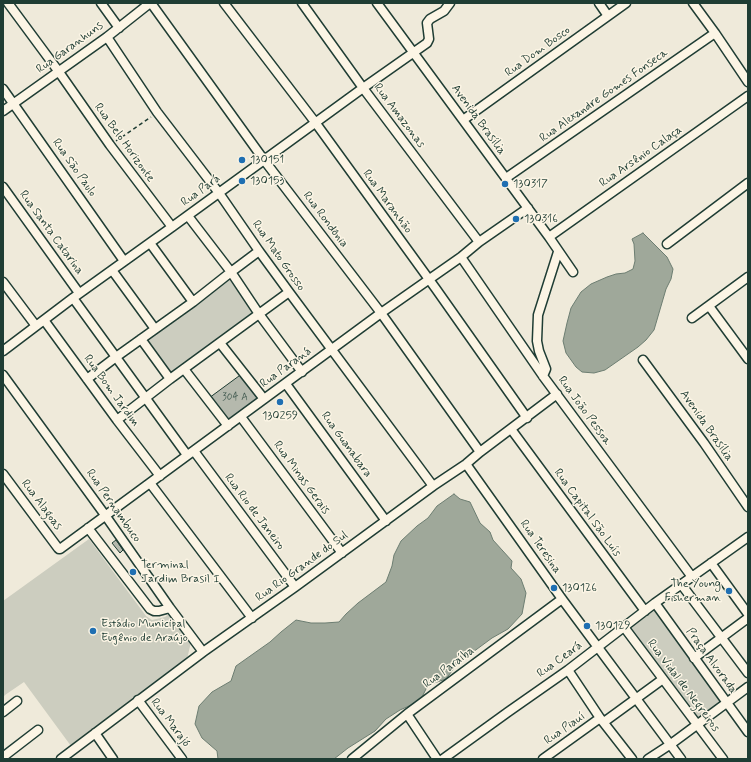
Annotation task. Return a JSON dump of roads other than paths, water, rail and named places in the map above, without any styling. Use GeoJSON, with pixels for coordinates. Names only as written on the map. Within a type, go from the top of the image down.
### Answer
{"type":"FeatureCollection","features":[{"type":"Feature","properties":{"kind":"street","name":"Rua Belo Horizonte"},"geometry":{"type":"LineString","coordinates":[[8,3],[110,145],[172,227]]}},
{"type":"Feature","properties":{"kind":"street"},"geometry":{"type":"LineString","coordinates":[[102,3],[119,28]]}},
{"type":"Feature","properties":{"kind":"street","name":"Rua Garanhuns"},"geometry":{"type":"LineString","coordinates":[[3,111],[107,37],[151,3]]}},
{"type":"Feature","properties":{"kind":"street","name":"Rua Rondônia"},"geometry":{"type":"LineString","coordinates":[[151,3],[264,160],[381,313],[480,452]]}},
{"type":"Feature","properties":{"kind":"street","name":"Rua Maranhão"},"geometry":{"type":"LineString","coordinates":[[224,3],[314,122],[429,280],[526,418]]}},
{"type":"Feature","properties":{"kind":"street","name":"Rua Amazonas"},"geometry":{"type":"LineString","coordinates":[[302,3],[363,88],[479,242]]}},
{"type":"Feature","properties":{"kind":"street","name":"Avenida Brasília"},"geometry":{"type":"LineString","coordinates":[[377,3],[528,208],[573,272]]}},
{"type":"Feature","properties":{"kind":"street","name":"Rua Pará"},"geometry":{"type":"LineString","coordinates":[[3,351],[314,122],[428,43],[427,23],[430,19],[444,11],[450,3]]}},
{"type":"Feature","properties":{"kind":"street"},"geometry":{"type":"LineString","coordinates":[[599,3],[608,16]]}},
{"type":"Feature","properties":{"kind":"street","name":"Rua Dom Bosco"},"geometry":{"type":"LineString","coordinates":[[463,120],[626,3]]}},
{"type":"Feature","properties":{"kind":"street"},"geometry":{"type":"LineString","coordinates":[[694,3],[748,82]]}},
{"type":"Feature","properties":{"kind":"street","name":"Rua Alexandre Gomes Fonseca"},"geometry":{"type":"LineString","coordinates":[[506,178],[715,33]]}},
{"type":"Feature","properties":{"kind":"street","name":"Rua Mato Grosso"},"geometry":{"type":"LineString","coordinates":[[107,37],[157,112],[220,192],[259,251],[433,486]]}},
{"type":"Feature","properties":{"kind":"street","name":"Rua São Paulo"},"geometry":{"type":"LineString","coordinates":[[3,89],[124,261]]}},
{"type":"Feature","properties":{"kind":"street","name":"Rua Arsênio Calaça"},"geometry":{"type":"LineString","coordinates":[[549,237],[748,96]]}},
{"type":"Feature","properties":{"kind":"street"},"geometry":{"type":"LineString","coordinates":[[667,244],[748,183]]}},
{"type":"Feature","properties":{"kind":"street","name":"Rua Santa Catarina"},"geometry":{"type":"LineString","coordinates":[[3,187],[116,357]]}},
{"type":"Feature","properties":{"kind":"street","name":"Rua Paraná"},"geometry":{"type":"LineString","coordinates":[[59,549],[381,313],[528,208]]}},
{"type":"Feature","properties":{"kind":"street"},"geometry":{"type":"LineString","coordinates":[[188,216],[231,272],[258,314],[302,372]]}},
{"type":"Feature","properties":{"kind":"street"},"geometry":{"type":"LineString","coordinates":[[150,243],[193,302]]}},
{"type":"Feature","properties":{"kind":"street"},"geometry":{"type":"LineString","coordinates":[[87,379],[193,302],[259,251]]}},
{"type":"Feature","properties":{"kind":"street"},"geometry":{"type":"LineString","coordinates":[[543,376],[546,369],[539,352],[537,341],[538,315],[558,252]]}},
{"type":"Feature","properties":{"kind":"street","name":"Rua João Pessoa"},"geometry":{"type":"LineString","coordinates":[[460,257],[543,376],[692,577]]}},
{"type":"Feature","properties":{"kind":"street"},"geometry":{"type":"LineString","coordinates":[[112,270],[155,329]]}},
{"type":"Feature","properties":{"kind":"street"},"geometry":{"type":"LineString","coordinates":[[692,318],[748,277]]}},
{"type":"Feature","properties":{"kind":"street"},"geometry":{"type":"LineString","coordinates":[[3,282],[36,326]]}},
{"type":"Feature","properties":{"kind":"street"},"geometry":{"type":"LineString","coordinates":[[117,420],[170,379],[289,292]]}},
{"type":"Feature","properties":{"kind":"street"},"geometry":{"type":"LineString","coordinates":[[709,306],[748,359]]}},
{"type":"Feature","properties":{"kind":"street","name":"Rua Bom Jardim"},"geometry":{"type":"LineString","coordinates":[[44,320],[160,476]]}},
{"type":"Feature","properties":{"kind":"street"},"geometry":{"type":"LineString","coordinates":[[141,339],[170,379]]}},
{"type":"Feature","properties":{"kind":"street"},"geometry":{"type":"LineString","coordinates":[[220,343],[264,399]]}},
{"type":"Feature","properties":{"kind":"street","name":"Rua Rio de Janeiro"},"geometry":{"type":"LineString","coordinates":[[116,357],[146,398],[191,453],[295,587]]}},
{"type":"Feature","properties":{"kind":"street","name":"Avenida Brasília"},"geometry":{"type":"LineString","coordinates":[[643,360],[748,507]]}},
{"type":"Feature","properties":{"kind":"street"},"geometry":{"type":"LineString","coordinates":[[184,370],[228,426]]}},
{"type":"Feature","properties":{"kind":"street","name":"Rua Pernambuco"},"geometry":{"type":"LineString","coordinates":[[3,375],[203,652]]}},
{"type":"Feature","properties":{"kind":"street","name":"Rua Guanabara"},"geometry":{"type":"LineString","coordinates":[[286,384],[386,521]]}},
{"type":"Feature","properties":{"kind":"street","name":"Rua Rio Grande do Sul"},"geometry":{"type":"LineString","coordinates":[[61,759],[203,652],[433,486],[466,464],[557,394]]}},
{"type":"Feature","properties":{"kind":"street","name":"Rua Minas Gerais"},"geometry":{"type":"LineString","coordinates":[[241,417],[342,553]]}},
{"type":"Feature","properties":{"kind":"street","name":"Rua Capital São Luís"},"geometry":{"type":"LineString","coordinates":[[511,429],[645,611]]}},
{"type":"Feature","properties":{"kind":"street","name":"Rua Teresina"},"geometry":{"type":"LineString","coordinates":[[466,464],[562,599],[681,759]]}},
{"type":"Feature","properties":{"kind":"street","name":"Rua Alagoas"},"geometry":{"type":"LineString","coordinates":[[3,474],[59,549]]}},
{"type":"Feature","properties":{"kind":"street"},"geometry":{"type":"LineString","coordinates":[[150,483],[252,618]]}},
{"type":"Feature","properties":{"kind":"street"},"geometry":{"type":"LineString","coordinates":[[88,528],[150,609],[159,611],[170,608]]}},
{"type":"Feature","properties":{"kind":"street","name":"Rua Ceará"},"geometry":{"type":"LineString","coordinates":[[443,759],[568,670],[655,603],[748,537]]}},
{"type":"Feature","properties":{"kind":"street"},"geometry":{"type":"LineString","coordinates":[[711,563],[748,614]]}},
{"type":"Feature","properties":{"kind":"street"},"geometry":{"type":"LineString","coordinates":[[681,584],[748,673]]}},
{"type":"Feature","properties":{"kind":"street","name":"Rua Paraíba"},"geometry":{"type":"LineString","coordinates":[[352,759],[407,714],[562,599]]}},
{"type":"Feature","properties":{"kind":"street","name":"Praça Alvorada"},"geometry":{"type":"LineString","coordinates":[[655,603],[748,732]]}},
{"type":"Feature","properties":{"kind":"street"},"geometry":{"type":"LineString","coordinates":[[694,658],[748,618]]}},
{"type":"Feature","properties":{"kind":"street","name":"Rua Vidal de Negreiros"},"geometry":{"type":"LineString","coordinates":[[624,627],[723,759]]}},
{"type":"Feature","properties":{"kind":"street"},"geometry":{"type":"LineString","coordinates":[[568,670],[602,720],[632,759]]}},
{"type":"Feature","properties":{"kind":"street","name":"Rua Piauí"},"geometry":{"type":"LineString","coordinates":[[543,759],[636,699],[664,679]]}},
{"type":"Feature","properties":{"kind":"street"},"geometry":{"type":"LineString","coordinates":[[648,759],[671,744],[748,687]]}},
{"type":"Feature","properties":{"kind":"street","name":"Rua Marajó"},"geometry":{"type":"LineString","coordinates":[[138,700],[182,759]]}},
{"type":"Feature","properties":{"kind":"street"},"geometry":{"type":"LineString","coordinates":[[3,712],[18,701]]}},
{"type":"Feature","properties":{"kind":"street"},"geometry":{"type":"LineString","coordinates":[[407,714],[437,759]]}},
{"type":"Feature","properties":{"kind":"street"},"geometry":{"type":"LineString","coordinates":[[3,757],[38,730]]}},
{"type":"Feature","properties":{"kind":"street"},"geometry":{"type":"LineString","coordinates":[[95,733],[113,759]]}},
{"type":"Feature","properties":{"kind":"place","name":"130151"},"geometry":{"type":"Point","coordinates":[242,160]}},
{"type":"Feature","properties":{"kind":"place","name":"130153"},"geometry":{"type":"Point","coordinates":[242,181]}},
{"type":"Feature","properties":{"kind":"place","name":"130317"},"geometry":{"type":"Point","coordinates":[505,184]}},
{"type":"Feature","properties":{"kind":"place","name":"130316"},"geometry":{"type":"Point","coordinates":[516,219]}},
{"type":"Feature","properties":{"kind":"place","name":"130259"},"geometry":{"type":"Point","coordinates":[280,402]}},
{"type":"Feature","properties":{"kind":"place","name":"Terminal Jardim Brasil I"},"geometry":{"type":"Point","coordinates":[133,572]}},
{"type":"Feature","properties":{"kind":"place","name":"130126"},"geometry":{"type":"Point","coordinates":[554,588]}},
{"type":"Feature","properties":{"kind":"place","name":"The Young Fisherman"},"geometry":{"type":"Point","coordinates":[729,591]}},
{"type":"Feature","properties":{"kind":"place","name":"130129"},"geometry":{"type":"Point","coordinates":[587,626]}},
{"type":"Feature","properties":{"kind":"place","name":"Estádio Municipal Eugênio de Araújo"},"geometry":{"type":"Point","coordinates":[93,631]}}]}
